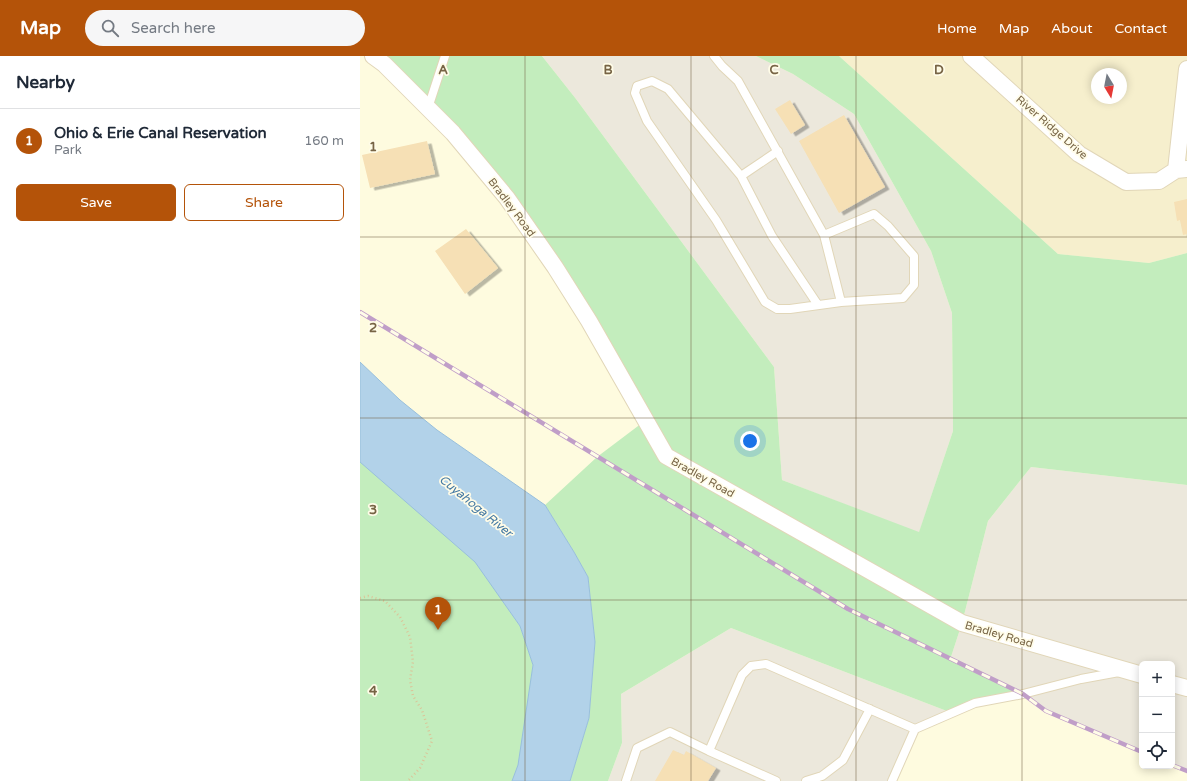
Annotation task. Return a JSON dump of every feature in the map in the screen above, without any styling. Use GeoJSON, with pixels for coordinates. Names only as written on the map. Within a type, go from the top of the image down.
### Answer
{"type":"FeatureCollection","features":[{"type":"Feature","properties":{"kind":"street","name":"Bradley Road"},"geometry":{"type":"LineString","coordinates":[[373,56],[384,64],[453,133],[507,198],[555,267],[589,321],[666,456],[962,623],[1135,673]]}},
{"type":"Feature","properties":{"kind":"street","name":"River Ridge Drive"},"geometry":{"type":"LineString","coordinates":[[971,56],[1079,154],[1126,182],[1159,181],[1182,170]]}},
{"type":"Feature","properties":{"kind":"street"},"geometry":{"type":"LineString","coordinates":[[1182,170],[1187,69]]}},
{"type":"Feature","properties":{"kind":"street"},"geometry":{"type":"LineString","coordinates":[[1175,685],[1187,688]]}},
{"type":"Feature","properties":{"kind":"lane"},"geometry":{"type":"LineString","coordinates":[[428,108],[446,56]]}},
{"type":"Feature","properties":{"kind":"lane"},"geometry":{"type":"LineString","coordinates":[[714,56],[738,81],[824,234],[841,302]]}},
{"type":"Feature","properties":{"kind":"lane"},"geometry":{"type":"LineString","coordinates":[[818,305],[772,236],[742,176],[668,89],[652,82],[637,86],[635,93],[647,121],[716,220],[765,302],[777,308],[790,309],[841,302],[904,298],[914,285],[914,256],[888,226],[874,214],[824,234]]}},
{"type":"Feature","properties":{"kind":"lane"},"geometry":{"type":"LineString","coordinates":[[742,176],[778,151]]}},
{"type":"Feature","properties":{"kind":"lane"},"geometry":{"type":"LineString","coordinates":[[709,751],[742,674],[751,666],[766,664],[915,729],[892,781]]}},
{"type":"Feature","properties":{"kind":"lane","name":"Bradley Road"},"geometry":{"type":"LineString","coordinates":[[915,729],[975,703],[1023,694],[1081,678],[1135,673]]}},
{"type":"Feature","properties":{"kind":"lane"},"geometry":{"type":"LineString","coordinates":[[806,781],[822,776],[843,760],[870,709]]}},
{"type":"Feature","properties":{"kind":"lane"},"geometry":{"type":"LineString","coordinates":[[626,781],[637,748],[670,732],[776,781]]}},
{"type":"Feature","properties":{"kind":"path"},"geometry":{"type":"LineString","coordinates":[[360,598],[368,596],[385,601],[400,617],[410,637],[413,662],[410,680],[413,696],[422,710],[432,741],[420,768],[408,781]]}},
{"type":"Feature","properties":{"kind":"shaded area"},"geometry":{"type":"Polygon","coordinates":[[[542,56],[756,56],[793,74],[854,114],[931,251],[952,313],[953,431],[919,533],[782,480],[774,367],[576,99],[542,56]]]}},
{"type":"Feature","properties":{"kind":"shaded area"},"geometry":{"type":"Polygon","coordinates":[[[839,56],[1187,56],[1187,253],[1149,263],[1058,254],[839,56]]]}},
{"type":"Feature","properties":{"kind":"shaded area"},"geometry":{"type":"Polygon","coordinates":[[[1031,467],[1187,485],[1187,771],[1175,766],[1175,661],[1139,661],[1139,751],[1046,711],[1023,694],[950,660],[962,623],[988,521],[1031,467]]]}},
{"type":"Feature","properties":{"kind":"shaded area"},"geometry":{"type":"Polygon","coordinates":[[[731,628],[952,713],[915,729],[892,781],[608,781],[622,743],[621,694],[731,628]]]}},
{"type":"Feature","properties":{"kind":"green space"},"geometry":{"type":"Polygon","coordinates":[[[373,56],[542,56],[576,99],[774,367],[782,480],[919,532],[953,431],[952,313],[931,251],[854,114],[793,74],[756,56],[839,56],[1058,254],[1149,263],[1187,253],[1187,485],[1031,467],[988,521],[962,623],[950,660],[1023,694],[952,713],[731,628],[621,694],[622,743],[608,781],[570,781],[589,718],[595,642],[588,577],[545,505],[597,457],[646,420],[507,198],[373,56]]]}},
{"type":"Feature","properties":{"kind":"green space"},"geometry":{"type":"Polygon","coordinates":[[[360,447],[452,525],[520,626],[533,665],[520,781],[360,781],[360,447]]]}},
{"type":"Feature","properties":{"kind":"water","name":"Cuyahoga River"},"geometry":{"type":"Polygon","coordinates":[[[360,362],[400,400],[437,430],[545,505],[588,577],[595,642],[589,718],[570,781],[512,781],[518,765],[533,665],[520,626],[475,562],[360,462],[360,362]]]}},
{"type":"Feature","properties":{"kind":"building"},"geometry":{"type":"Polygon","coordinates":[[[790,100],[805,125],[791,134],[775,109],[790,100]]]}},
{"type":"Feature","properties":{"kind":"building"},"geometry":{"type":"Polygon","coordinates":[[[844,115],[885,187],[839,213],[799,141],[844,115]]]}},
{"type":"Feature","properties":{"kind":"building"},"geometry":{"type":"Polygon","coordinates":[[[427,141],[435,174],[370,188],[362,155],[427,141]]]}},
{"type":"Feature","properties":{"kind":"building"},"geometry":{"type":"Polygon","coordinates":[[[1187,199],[1187,234],[1183,235],[1180,220],[1177,221],[1174,202],[1187,199]]]}},
{"type":"Feature","properties":{"kind":"building"},"geometry":{"type":"Polygon","coordinates":[[[466,229],[498,268],[465,294],[435,251],[466,229]]]}},
{"type":"Feature","properties":{"kind":"building"},"geometry":{"type":"Polygon","coordinates":[[[673,750],[684,755],[686,751],[716,768],[708,781],[655,781],[673,750]]]}},
{"type":"Feature","properties":{"kind":"railway"},"geometry":{"type":"LineString","coordinates":[[360,312],[848,609],[1023,694],[1046,711],[1139,751]]}},
{"type":"Feature","properties":{"kind":"railway"},"geometry":{"type":"LineString","coordinates":[[1175,766],[1187,771]]}},
{"type":"Feature","properties":{"kind":"place","name":"Ohio & Erie Canal Reservation"},"geometry":{"type":"Point","coordinates":[438,630]}}]}
